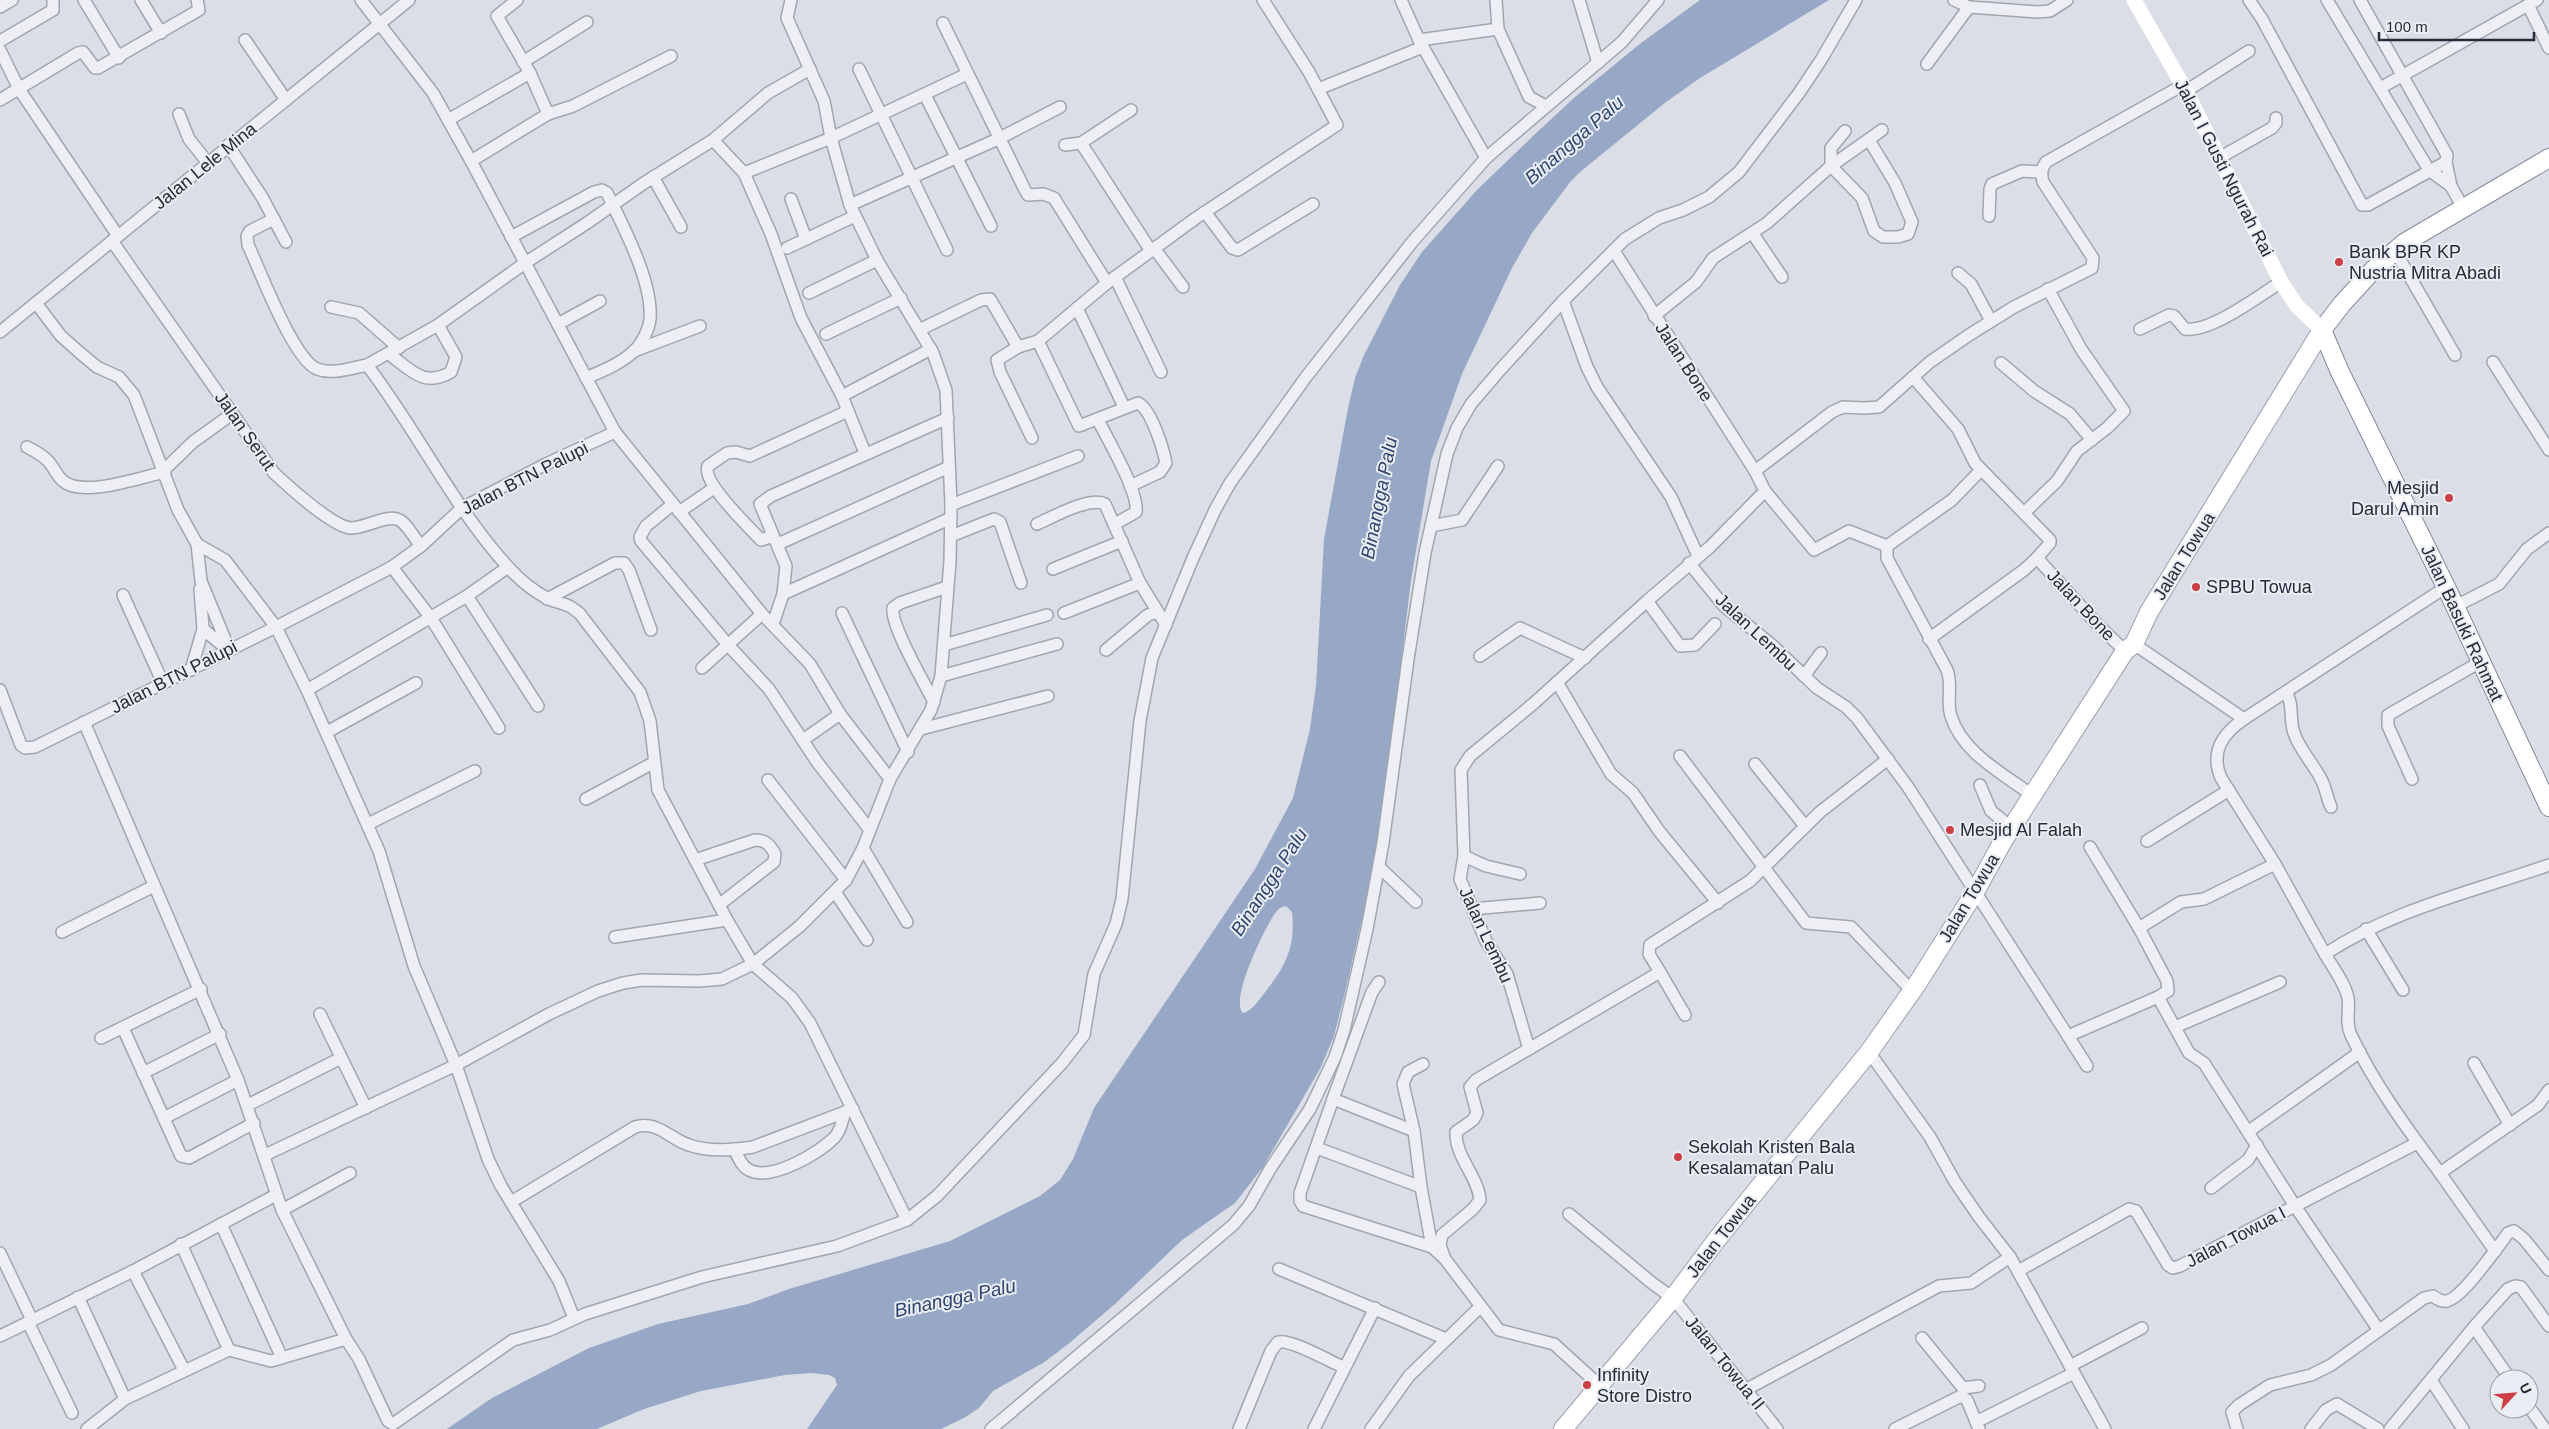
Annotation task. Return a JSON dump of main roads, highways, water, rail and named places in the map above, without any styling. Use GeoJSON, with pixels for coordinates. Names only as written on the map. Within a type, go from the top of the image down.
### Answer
{"type":"FeatureCollection","features":[{"type":"Feature","properties":{"kind":"main road","name":"Jalan I Gusti Ngurah Rai"},"geometry":{"type":"LineString","coordinates":[[2134,0],[2185,88],[2281,282],[2297,306],[2322,330]]}},
{"type":"Feature","properties":{"kind":"main road","name":"Jalan Towua"},"geometry":{"type":"LineString","coordinates":[[1564,1429],[1673,1298],[1718,1238],[1869,1052],[1912,991],[1975,892],[2012,828],[2130,648],[2149,612],[2322,330],[2342,304],[2394,251],[2549,158]]}},
{"type":"Feature","properties":{"kind":"main road","name":"Jalan Basuki Rahmat"},"geometry":{"type":"LineString","coordinates":[[2322,330],[2349,390],[2446,587],[2549,807]]}},
{"type":"Feature","properties":{"kind":"water","name":"Binangga Palu"},"geometry":{"type":"Polygon","coordinates":[[[1700,0],[1829,0],[1700,78],[1666,102],[1580,172],[1571,181],[1532,233],[1512,268],[1462,374],[1431,461],[1411,581],[1378,849],[1334,1036],[1321,1067],[1263,1167],[1235,1203],[1182,1240],[1115,1304],[1067,1345],[1043,1363],[993,1391],[979,1408],[964,1418],[941,1429],[807,1429],[837,1385],[835,1378],[829,1375],[811,1373],[785,1375],[701,1391],[644,1409],[597,1429],[447,1429],[492,1398],[589,1348],[658,1324],[748,1304],[789,1289],[950,1241],[1040,1196],[1060,1180],[1073,1159],[1094,1108],[1255,869],[1293,798],[1310,729],[1316,686],[1324,539],[1348,408],[1355,378],[1364,355],[1400,285],[1422,252],[1477,190],[1575,97],[1641,43],[1700,0]],[[1286,906],[1277,911],[1257,946],[1250,962],[1241,994],[1240,1005],[1243,1013],[1256,1003],[1271,985],[1283,966],[1292,936],[1292,912],[1286,906]]]}},
{"type":"Feature","properties":{"kind":"place","name":"Bank BPR KP Nustria Mitra Abadi"},"geometry":{"type":"Point","coordinates":[2339,262]}},
{"type":"Feature","properties":{"kind":"place","name":"Mesjid Darul Amin"},"geometry":{"type":"Point","coordinates":[2449,498]}},
{"type":"Feature","properties":{"kind":"place","name":"SPBU Towua"},"geometry":{"type":"Point","coordinates":[2196,587]}},
{"type":"Feature","properties":{"kind":"place","name":"Mesjid Al Falah"},"geometry":{"type":"Point","coordinates":[1950,830]}},
{"type":"Feature","properties":{"kind":"place","name":"Sekolah Kristen Bala Kesalamatan Palu"},"geometry":{"type":"Point","coordinates":[1678,1157]}},
{"type":"Feature","properties":{"kind":"place","name":"Infinity Store Distro"},"geometry":{"type":"Point","coordinates":[1587,1385]}}]}
